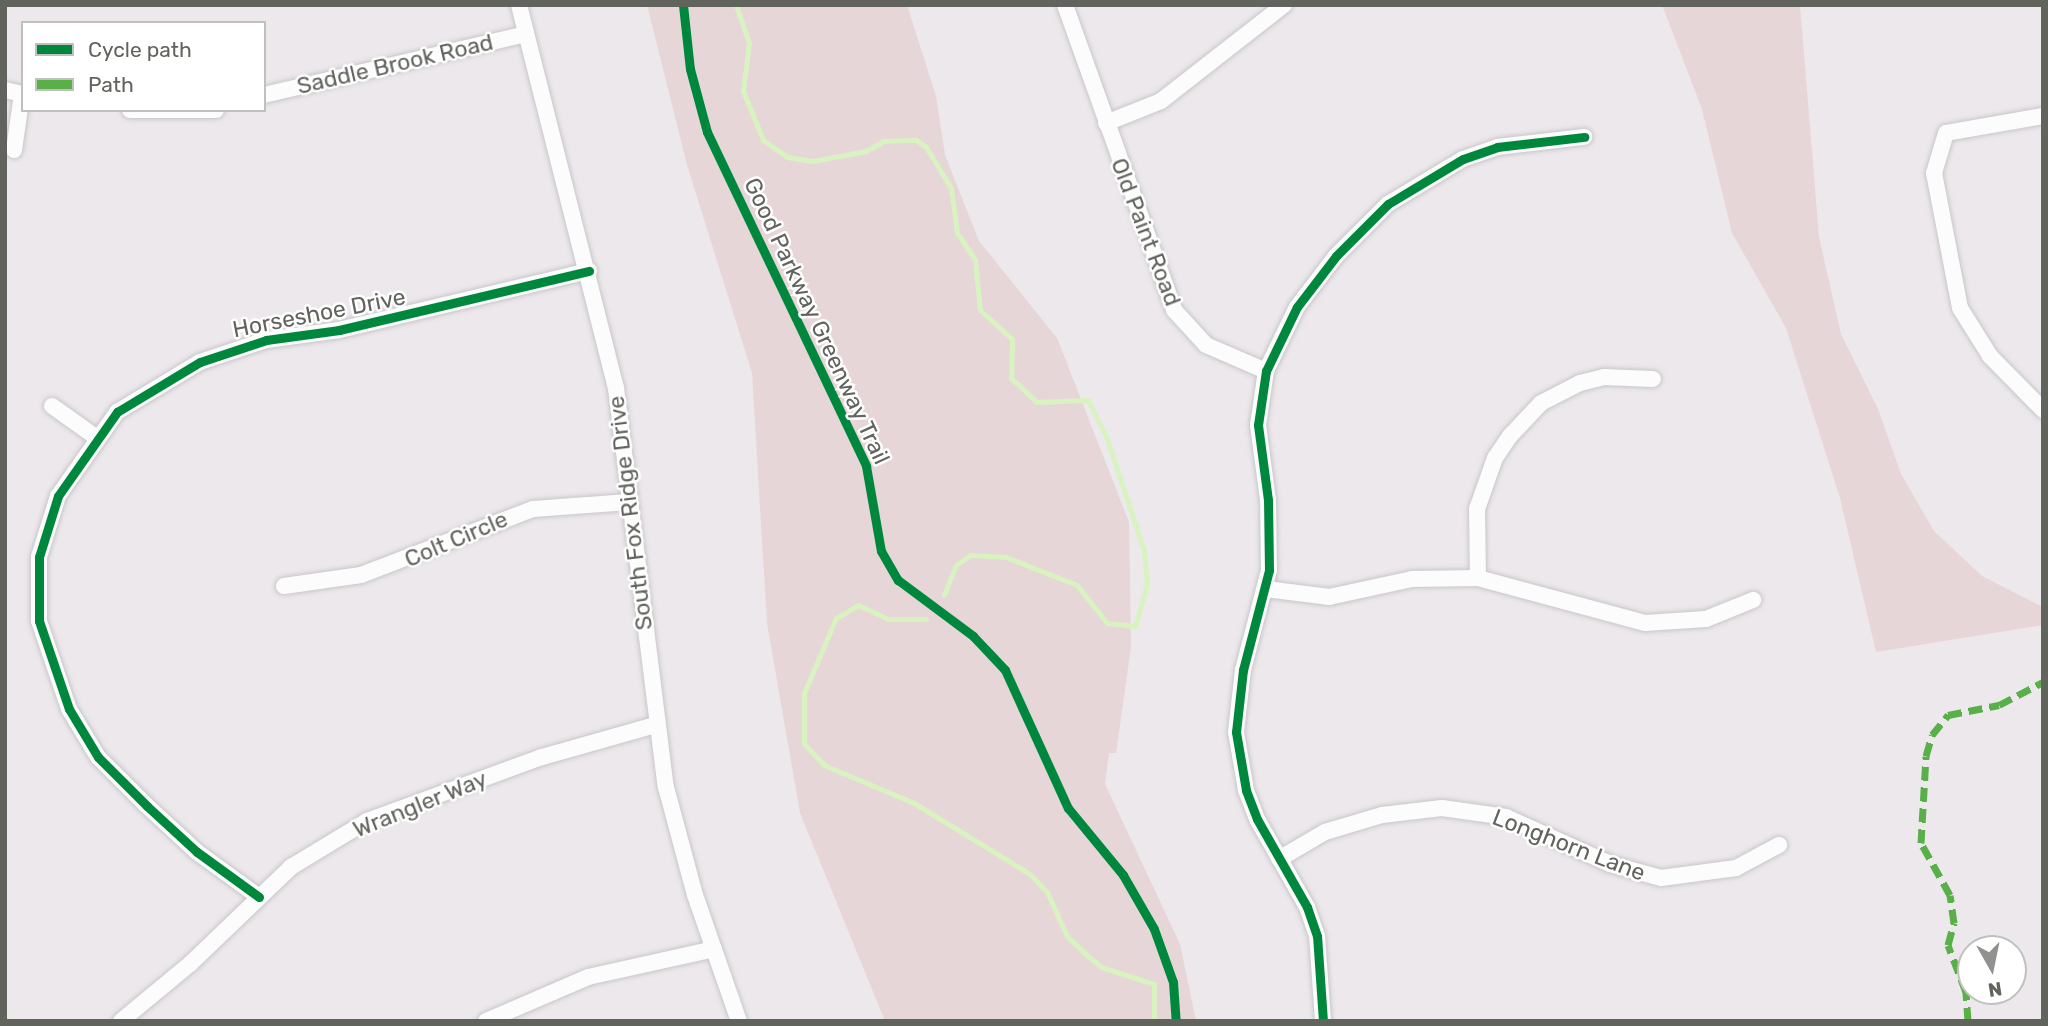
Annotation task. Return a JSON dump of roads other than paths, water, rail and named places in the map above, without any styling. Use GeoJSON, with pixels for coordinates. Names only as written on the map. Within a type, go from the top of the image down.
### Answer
{"type":"FeatureCollection","features":[{"type":"Feature","properties":{"kind":"street","name":"South Fox Ridge Drive"},"geometry":{"type":"LineString","coordinates":[[519,5],[589,271],[616,388],[655,726],[679,842],[739,1021]]}},
{"type":"Feature","properties":{"kind":"street","name":"Old Paint Road"},"geometry":{"type":"LineString","coordinates":[[1065,5],[1174,310],[1206,345],[1266,371]]}},
{"type":"Feature","properties":{"kind":"street"},"geometry":{"type":"LineString","coordinates":[[1106,123],[1161,101],[1284,5]]}},
{"type":"Feature","properties":{"kind":"street","name":"Saddle Brook Road"},"geometry":{"type":"LineString","coordinates":[[266,95],[526,34]]}},
{"type":"Feature","properties":{"kind":"street"},"geometry":{"type":"LineString","coordinates":[[14,150],[21,101]]}},
{"type":"Feature","properties":{"kind":"street"},"geometry":{"type":"LineString","coordinates":[[2043,116],[1946,132],[1934,173],[1960,308],[1990,356],[2043,410]]}},
{"type":"Feature","properties":{"kind":"street"},"geometry":{"type":"LineString","coordinates":[[1322,1021],[1317,936],[1246,790],[1237,732],[1243,670],[1266,589],[1270,538],[1258,425],[1266,371],[1297,307],[1336,256],[1388,204],[1452,165],[1497,147],[1584,137]]}},
{"type":"Feature","properties":{"kind":"street","name":"Horseshoe Drive"},"geometry":{"type":"LineString","coordinates":[[259,897],[197,852],[99,757],[56,681],[39,621],[40,557],[58,496],[94,436],[117,412],[158,385],[237,347],[339,330],[589,271]]}},
{"type":"Feature","properties":{"kind":"street"},"geometry":{"type":"LineString","coordinates":[[1478,578],[1477,509],[1484,483],[1510,436],[1541,403],[1580,383],[1604,377],[1653,379]]}},
{"type":"Feature","properties":{"kind":"street"},"geometry":{"type":"LineString","coordinates":[[52,405],[94,436]]}},
{"type":"Feature","properties":{"kind":"street","name":"Colt Circle"},"geometry":{"type":"LineString","coordinates":[[284,586],[383,568],[465,531],[533,509],[629,502]]}},
{"type":"Feature","properties":{"kind":"street"},"geometry":{"type":"LineString","coordinates":[[1266,589],[1329,597],[1412,579],[1478,578],[1645,623],[1706,619],[1753,600]]}},
{"type":"Feature","properties":{"kind":"street","name":"Wrangler Way"},"geometry":{"type":"LineString","coordinates":[[121,1021],[291,867],[367,821],[565,749],[655,726]]}},
{"type":"Feature","properties":{"kind":"street","name":"Longhorn Lane"},"geometry":{"type":"LineString","coordinates":[[1279,859],[1325,832],[1382,815],[1442,808],[1506,817],[1610,864],[1661,878],[1710,876],[1779,845]]}},
{"type":"Feature","properties":{"kind":"street"},"geometry":{"type":"LineString","coordinates":[[486,1021],[544,991],[588,977],[714,949]]}},
{"type":"Feature","properties":{"kind":"waterway"},"geometry":{"type":"LineString","coordinates":[[736,5],[749,43],[743,91],[763,140],[787,157],[813,161],[866,151],[883,141],[916,140],[926,147],[951,188],[957,233],[975,260],[980,310],[1012,339],[1011,378],[1037,402],[1088,400],[1106,436],[1144,551],[1147,584],[1135,626],[1107,623],[1077,585],[1006,557],[970,555],[956,565],[944,595]]}},
{"type":"Feature","properties":{"kind":"waterway"},"geometry":{"type":"LineString","coordinates":[[926,619],[888,619],[858,605],[836,618],[804,693],[804,744],[824,765],[914,803],[1030,874],[1047,892],[1067,936],[1088,956],[1101,967],[1154,984],[1154,1021]]}}]}
